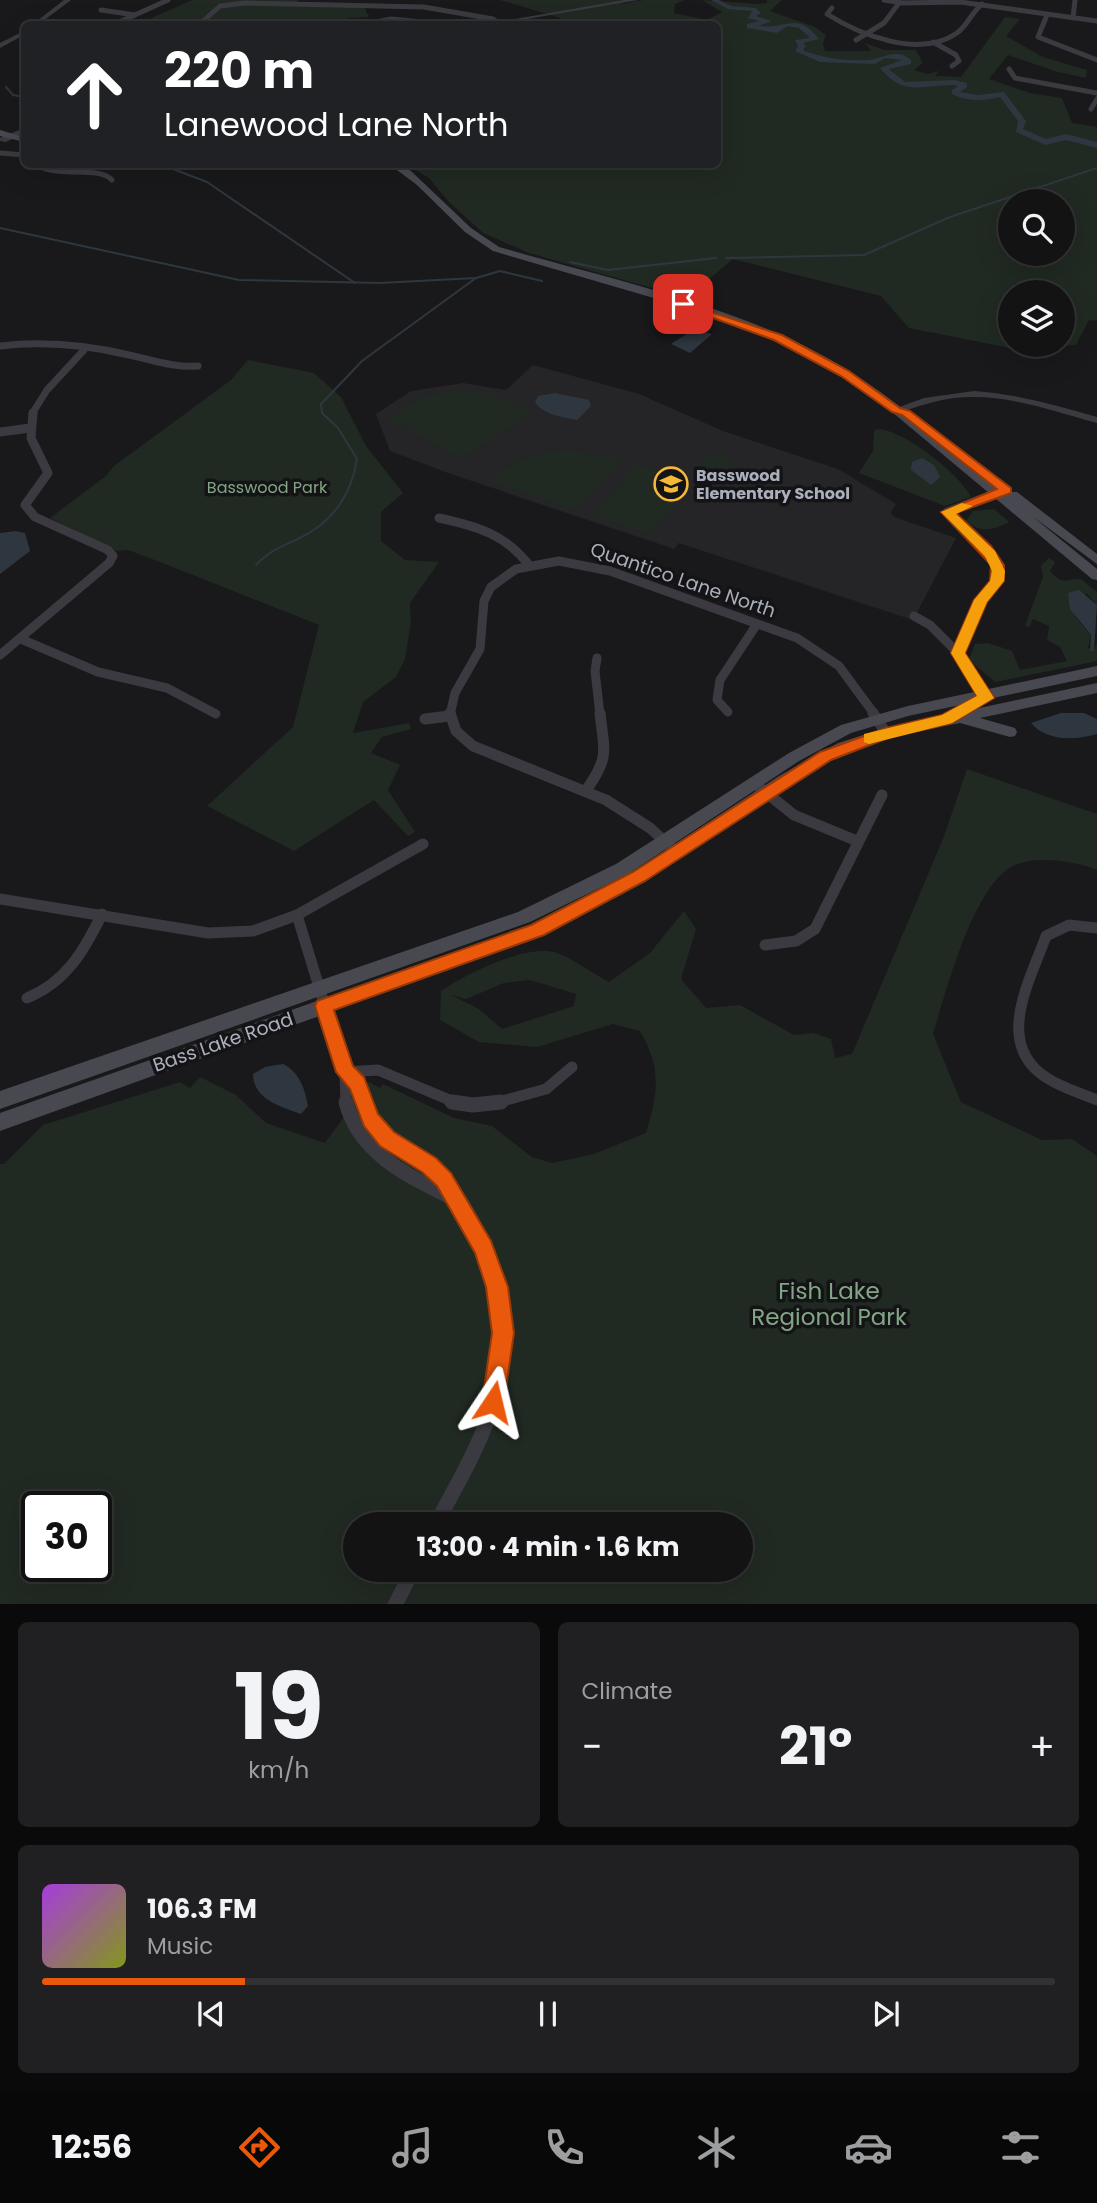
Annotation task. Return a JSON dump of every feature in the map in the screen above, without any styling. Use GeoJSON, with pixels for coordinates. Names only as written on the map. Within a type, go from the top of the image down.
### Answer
{"type":"FeatureCollection","features":[{"type":"Feature","properties":{"kind":"main road"},"geometry":{"type":"LineString","coordinates":[[3,138],[21,140]]}},
{"type":"Feature","properties":{"kind":"main road"},"geometry":{"type":"LineString","coordinates":[[3,138],[21,144]]}},
{"type":"Feature","properties":{"kind":"main road"},"geometry":{"type":"LineString","coordinates":[[400,168],[416,178],[465,230],[487,245],[511,255],[701,309],[760,330],[845,373],[1097,561]]}},
{"type":"Feature","properties":{"kind":"main road"},"geometry":{"type":"LineString","coordinates":[[1001,492],[1097,576]]}},
{"type":"Feature","properties":{"kind":"main road","name":"Bass Lake Road"},"geometry":{"type":"LineString","coordinates":[[0,1100],[538,930],[615,890],[672,847],[760,788],[881,726],[985,694],[1097,671]]}},
{"type":"Feature","properties":{"kind":"main road","name":"Bass Lake Road"},"geometry":{"type":"LineString","coordinates":[[881,726],[946,719],[1097,688]]}},
{"type":"Feature","properties":{"kind":"main road"},"geometry":{"type":"LineString","coordinates":[[946,719],[985,701],[985,694]]}},
{"type":"Feature","properties":{"kind":"main road"},"geometry":{"type":"LineString","coordinates":[[1055,697],[1097,694]]}},
{"type":"Feature","properties":{"kind":"main road"},"geometry":{"type":"LineString","coordinates":[[946,719],[983,723],[1010,732]]}},
{"type":"Feature","properties":{"kind":"main road","name":"Bass Lake Road"},"geometry":{"type":"LineString","coordinates":[[0,1122],[322,997]]}},
{"type":"Feature","properties":{"kind":"street"},"geometry":{"type":"LineString","coordinates":[[40,21],[68,0]]}},
{"type":"Feature","properties":{"kind":"street"},"geometry":{"type":"LineString","coordinates":[[122,21],[168,0]]}},
{"type":"Feature","properties":{"kind":"street"},"geometry":{"type":"LineString","coordinates":[[511,21],[635,0]]}},
{"type":"Feature","properties":{"kind":"street"},"geometry":{"type":"LineString","coordinates":[[884,0],[899,3],[949,1],[1097,21]]}},
{"type":"Feature","properties":{"kind":"street"},"geometry":{"type":"LineString","coordinates":[[832,8],[827,11],[828,16],[866,32],[904,42],[933,42],[958,33],[986,0]]}},
{"type":"Feature","properties":{"kind":"street"},"geometry":{"type":"LineString","coordinates":[[1073,18],[1075,0]]}},
{"type":"Feature","properties":{"kind":"street"},"geometry":{"type":"LineString","coordinates":[[203,21],[218,8],[236,3],[384,3],[429,7],[496,21]]}},
{"type":"Feature","properties":{"kind":"street"},"geometry":{"type":"LineString","coordinates":[[856,40],[884,23],[899,3]]}},
{"type":"Feature","properties":{"kind":"street"},"geometry":{"type":"LineString","coordinates":[[101,10],[135,15]]}},
{"type":"Feature","properties":{"kind":"street"},"geometry":{"type":"LineString","coordinates":[[1047,15],[1038,37],[1097,60]]}},
{"type":"Feature","properties":{"kind":"street"},"geometry":{"type":"LineString","coordinates":[[381,21],[406,21]]}},
{"type":"Feature","properties":{"kind":"street"},"geometry":{"type":"LineString","coordinates":[[0,46],[21,35]]}},
{"type":"Feature","properties":{"kind":"street"},"geometry":{"type":"LineString","coordinates":[[933,42],[956,55],[959,61],[952,66]]}},
{"type":"Feature","properties":{"kind":"street"},"geometry":{"type":"LineString","coordinates":[[1009,69],[1015,78],[1097,93]]}},
{"type":"Feature","properties":{"kind":"street"},"geometry":{"type":"LineString","coordinates":[[1091,109],[1097,99]]}},
{"type":"Feature","properties":{"kind":"street"},"geometry":{"type":"LineString","coordinates":[[3,138],[21,131]]}},
{"type":"Feature","properties":{"kind":"street"},"geometry":{"type":"LineString","coordinates":[[0,153],[21,155]]}},
{"type":"Feature","properties":{"kind":"street"},"geometry":{"type":"LineString","coordinates":[[41,168],[92,172],[109,176],[112,180]]}},
{"type":"Feature","properties":{"kind":"street"},"geometry":{"type":"LineString","coordinates":[[0,346],[35,344],[125,354],[175,367],[198,366]]}},
{"type":"Feature","properties":{"kind":"street"},"geometry":{"type":"LineString","coordinates":[[0,655],[109,563],[113,556],[108,550],[30,514],[25,505],[40,485],[48,467],[34,444],[30,428],[34,408],[84,350]]}},
{"type":"Feature","properties":{"kind":"street"},"geometry":{"type":"LineString","coordinates":[[896,410],[933,397],[977,393],[1021,399],[1097,420]]}},
{"type":"Feature","properties":{"kind":"street"},"geometry":{"type":"LineString","coordinates":[[0,432],[30,428]]}},
{"type":"Feature","properties":{"kind":"street"},"geometry":{"type":"LineString","coordinates":[[958,653],[981,600],[999,577],[998,565],[991,554],[947,512],[1001,492]]}},
{"type":"Feature","properties":{"kind":"street"},"geometry":{"type":"LineString","coordinates":[[439,518],[502,537],[517,548],[529,565],[501,578],[485,597],[482,607],[481,644],[451,698],[449,716],[453,727],[471,746],[587,789],[622,807],[672,847]]}},
{"type":"Feature","properties":{"kind":"street","name":"Quantico Lane North"},"geometry":{"type":"LineString","coordinates":[[529,565],[566,561],[592,566],[797,638],[828,654],[845,671],[881,726]]}},
{"type":"Feature","properties":{"kind":"street"},"geometry":{"type":"LineString","coordinates":[[914,615],[935,630],[958,653],[985,694]]}},
{"type":"Feature","properties":{"kind":"street"},"geometry":{"type":"LineString","coordinates":[[728,712],[717,699],[718,687],[757,624]]}},
{"type":"Feature","properties":{"kind":"street"},"geometry":{"type":"LineString","coordinates":[[21,639],[98,672],[167,688],[216,713]]}},
{"type":"Feature","properties":{"kind":"street"},"geometry":{"type":"LineString","coordinates":[[587,789],[598,776],[605,757],[595,671],[597,658]]}},
{"type":"Feature","properties":{"kind":"street"},"geometry":{"type":"LineString","coordinates":[[425,719],[449,716]]}},
{"type":"Feature","properties":{"kind":"street"},"geometry":{"type":"LineString","coordinates":[[760,788],[794,815],[857,841]]}},
{"type":"Feature","properties":{"kind":"street"},"geometry":{"type":"LineString","coordinates":[[765,945],[796,941],[810,935],[882,795]]}},
{"type":"Feature","properties":{"kind":"street"},"geometry":{"type":"LineString","coordinates":[[0,899],[230,934],[276,925],[423,844]]}},
{"type":"Feature","properties":{"kind":"street"},"geometry":{"type":"LineString","coordinates":[[27,998],[54,986],[67,973],[102,914]]}},
{"type":"Feature","properties":{"kind":"street"},"geometry":{"type":"LineString","coordinates":[[297,915],[345,1072],[342,1091],[360,1139],[376,1155],[455,1199]]}},
{"type":"Feature","properties":{"kind":"street"},"geometry":{"type":"LineString","coordinates":[[1097,928],[1080,925],[1062,927],[1046,936],[1040,945],[1016,1023],[1017,1035],[1036,1071],[1054,1084],[1097,1100]]}},
{"type":"Feature","properties":{"kind":"street"},"geometry":{"type":"LineString","coordinates":[[345,1072],[364,1066],[380,1068],[440,1098],[471,1105],[540,1094],[560,1081],[572,1067]]}},
{"type":"Feature","properties":{"kind":"street"},"geometry":{"type":"LineString","coordinates":[[345,1072],[358,1083],[371,1119],[379,1131],[435,1170],[455,1199],[477,1234],[491,1269],[501,1308],[503,1333],[497,1381],[487,1422],[442,1512]]}},
{"type":"Feature","properties":{"kind":"street"},"geometry":{"type":"LineString","coordinates":[[396,1604],[407,1582]]}},
{"type":"Feature","properties":{"kind":"shaded area"},"geometry":{"type":"Polygon","coordinates":[[[694,329],[712,334],[690,353],[671,344],[694,329]]]}},
{"type":"Feature","properties":{"kind":"shaded area","name":"Basswood Elementary School"},"geometry":{"type":"Polygon","coordinates":[[[533,365],[639,394],[723,431],[838,469],[896,504],[891,513],[894,517],[956,538],[913,620],[679,543],[674,549],[390,451],[376,414],[411,391],[463,383],[506,390],[533,365]]]}},
{"type":"Feature","properties":{"kind":"shaded area"},"geometry":{"type":"Polygon","coordinates":[[[555,393],[589,400],[591,406],[577,420],[548,413],[535,402],[538,396],[555,393]]]}},
{"type":"Feature","properties":{"kind":"shaded area"},"geometry":{"type":"Polygon","coordinates":[[[922,458],[934,465],[940,477],[931,485],[911,470],[912,462],[922,458]]]}},
{"type":"Feature","properties":{"kind":"shaded area"},"geometry":{"type":"Polygon","coordinates":[[[0,533],[25,533],[30,551],[0,574],[0,533]]]}},
{"type":"Feature","properties":{"kind":"shaded area"},"geometry":{"type":"Polygon","coordinates":[[[1079,590],[1097,605],[1094,650],[1090,652],[1091,635],[1070,609],[1068,593],[1079,590]]]}},
{"type":"Feature","properties":{"kind":"shaded area"},"geometry":{"type":"Polygon","coordinates":[[[1061,713],[1084,713],[1097,719],[1097,734],[1062,738],[1045,734],[1031,723],[1061,713]]]}},
{"type":"Feature","properties":{"kind":"shaded area"},"geometry":{"type":"Polygon","coordinates":[[[283,1064],[293,1071],[303,1087],[308,1106],[301,1114],[270,1101],[254,1083],[253,1074],[265,1067],[283,1064]]]}},
{"type":"Feature","properties":{"kind":"green space"},"geometry":{"type":"Polygon","coordinates":[[[192,0],[299,0],[295,3],[363,5],[369,17],[341,21],[145,21],[192,0]]]}},
{"type":"Feature","properties":{"kind":"green space"},"geometry":{"type":"Polygon","coordinates":[[[500,0],[627,0],[621,4],[643,0],[685,0],[675,4],[674,13],[707,20],[722,12],[702,0],[758,4],[767,3],[767,0],[782,0],[770,11],[815,27],[826,35],[823,44],[825,51],[871,51],[865,43],[884,50],[916,50],[923,63],[914,70],[928,74],[939,71],[935,76],[961,77],[1005,17],[1020,19],[1006,36],[1043,57],[1087,70],[1086,78],[1058,72],[1008,55],[989,79],[1030,93],[1062,98],[1072,123],[1097,127],[1097,321],[1089,320],[1075,345],[1075,280],[998,280],[998,346],[909,328],[881,296],[733,259],[703,284],[701,302],[529,253],[483,233],[448,201],[429,178],[412,168],[721,168],[721,21],[554,21],[561,18],[500,0]]]}},
{"type":"Feature","properties":{"kind":"green space","name":"Basswood Park"},"geometry":{"type":"Polygon","coordinates":[[[248,360],[314,373],[341,397],[366,446],[403,493],[381,512],[381,541],[405,560],[439,562],[410,603],[411,622],[405,659],[396,677],[363,702],[353,733],[409,723],[411,729],[382,737],[371,753],[400,765],[388,790],[415,832],[408,836],[374,800],[294,851],[207,806],[293,727],[319,625],[128,550],[117,551],[50,518],[106,476],[114,466],[231,380],[248,360]]]}},
{"type":"Feature","properties":{"kind":"green space"},"geometry":{"type":"Polygon","coordinates":[[[453,390],[494,394],[534,413],[467,455],[456,456],[387,418],[425,396],[453,390]]]}},
{"type":"Feature","properties":{"kind":"green space"},"geometry":{"type":"Polygon","coordinates":[[[877,429],[901,437],[930,455],[956,477],[971,497],[945,506],[859,473],[873,451],[874,432],[877,429]]]}},
{"type":"Feature","properties":{"kind":"green space"},"geometry":{"type":"Polygon","coordinates":[[[569,450],[622,459],[578,507],[571,509],[490,481],[508,467],[527,458],[569,450]]]}},
{"type":"Feature","properties":{"kind":"green space"},"geometry":{"type":"Polygon","coordinates":[[[721,453],[736,464],[709,478],[692,472],[706,457],[721,453]]]}},
{"type":"Feature","properties":{"kind":"green space"},"geometry":{"type":"Polygon","coordinates":[[[637,464],[692,482],[651,535],[592,515],[637,464]]]}},
{"type":"Feature","properties":{"kind":"green space"},"geometry":{"type":"Polygon","coordinates":[[[994,509],[1009,522],[987,529],[966,521],[973,511],[994,509]]]}},
{"type":"Feature","properties":{"kind":"green space"},"geometry":{"type":"Polygon","coordinates":[[[1049,558],[1055,562],[1050,571],[1059,579],[1081,579],[1097,592],[1097,605],[1086,593],[1075,616],[1091,636],[1088,648],[1094,649],[1097,643],[1097,661],[995,682],[969,660],[975,644],[988,643],[1012,651],[1020,670],[1067,661],[1060,647],[1047,640],[1049,626],[1033,619],[1029,627],[1025,626],[1043,577],[1041,566],[1049,558]]]}},
{"type":"Feature","properties":{"kind":"green space","name":"Fish Lake Regional Park"},"geometry":{"type":"Polygon","coordinates":[[[967,769],[1097,814],[1097,870],[1055,860],[1022,863],[1013,866],[999,877],[985,895],[953,968],[933,1034],[961,1102],[1042,1140],[1072,1139],[1097,1156],[1097,1604],[0,1604],[0,1164],[4,1164],[43,1125],[180,1082],[190,1088],[200,1077],[236,1095],[266,1123],[325,1143],[369,1082],[380,1088],[383,1084],[454,1118],[492,1126],[532,1157],[552,1163],[594,1154],[646,1133],[656,1081],[652,1057],[640,1031],[613,1024],[537,1047],[479,1042],[440,1020],[441,991],[465,976],[497,962],[530,952],[544,951],[557,953],[576,962],[609,982],[650,953],[684,911],[696,929],[681,979],[706,1008],[740,1005],[794,1035],[813,1033],[831,1039],[835,1058],[852,1054],[943,839],[967,769]],[[530,980],[504,983],[466,999],[451,995],[479,1009],[502,1029],[574,1006],[576,994],[530,980]]]}},
{"type":"Feature","properties":{"kind":"waterway"},"geometry":{"type":"LineString","coordinates":[[714,0],[730,8],[754,9],[757,13],[750,17],[768,21],[750,26],[777,31],[786,24],[802,27],[815,39],[798,42],[802,46],[799,51],[820,60],[875,62],[883,56],[904,58],[908,62],[884,68],[893,79],[903,84],[964,85],[955,92],[972,98],[1001,94],[1022,121],[1019,130],[1045,142],[1066,137],[1097,145]]}},
{"type":"Feature","properties":{"kind":"waterway"},"geometry":{"type":"LineString","coordinates":[[6,87],[13,95],[21,96]]}},
{"type":"Feature","properties":{"kind":"waterway"},"geometry":{"type":"LineString","coordinates":[[170,168],[207,182],[354,282]]}},
{"type":"Feature","properties":{"kind":"waterway"},"geometry":{"type":"LineString","coordinates":[[726,258],[864,255],[950,217],[1097,168]]}},
{"type":"Feature","properties":{"kind":"waterway"},"geometry":{"type":"LineString","coordinates":[[0,228],[239,280],[354,282]]}},
{"type":"Feature","properties":{"kind":"waterway"},"geometry":{"type":"LineString","coordinates":[[570,262],[608,270],[716,258]]}},
{"type":"Feature","properties":{"kind":"waterway"},"geometry":{"type":"LineString","coordinates":[[476,278],[500,271],[542,281]]}},
{"type":"Feature","properties":{"kind":"waterway"},"geometry":{"type":"LineString","coordinates":[[256,565],[270,553],[321,525],[338,507],[350,485],[357,459],[338,428],[322,413],[321,404],[362,361],[476,278]]}},
{"type":"Feature","properties":{"kind":"waterway"},"geometry":{"type":"LineString","coordinates":[[354,282],[476,278]]}},
{"type":"Feature","properties":{"kind":"slow traffic"},"geometry":{"type":"LineString","coordinates":[[869,738],[946,719],[985,701],[985,694],[958,653],[981,600],[999,577],[998,565],[991,554],[947,512],[966,506]]}},
{"type":"Feature","properties":{"kind":"place","name":"Basswood Elementary School"},"geometry":{"type":"Point","coordinates":[671,484]}},
{"type":"Feature","properties":{"kind":"route"},"geometry":{"type":"LineString","coordinates":[[493,1402],[503,1333],[497,1287],[484,1248],[444,1180],[429,1165],[387,1139],[371,1119],[358,1083],[345,1072],[324,1006],[538,930],[639,877],[784,780],[825,756],[886,733],[946,719],[981,704],[986,698],[958,653],[981,600],[999,577],[998,565],[991,554],[947,512],[1006,490],[906,413],[896,410],[845,373],[778,338],[683,304]]}}]}
